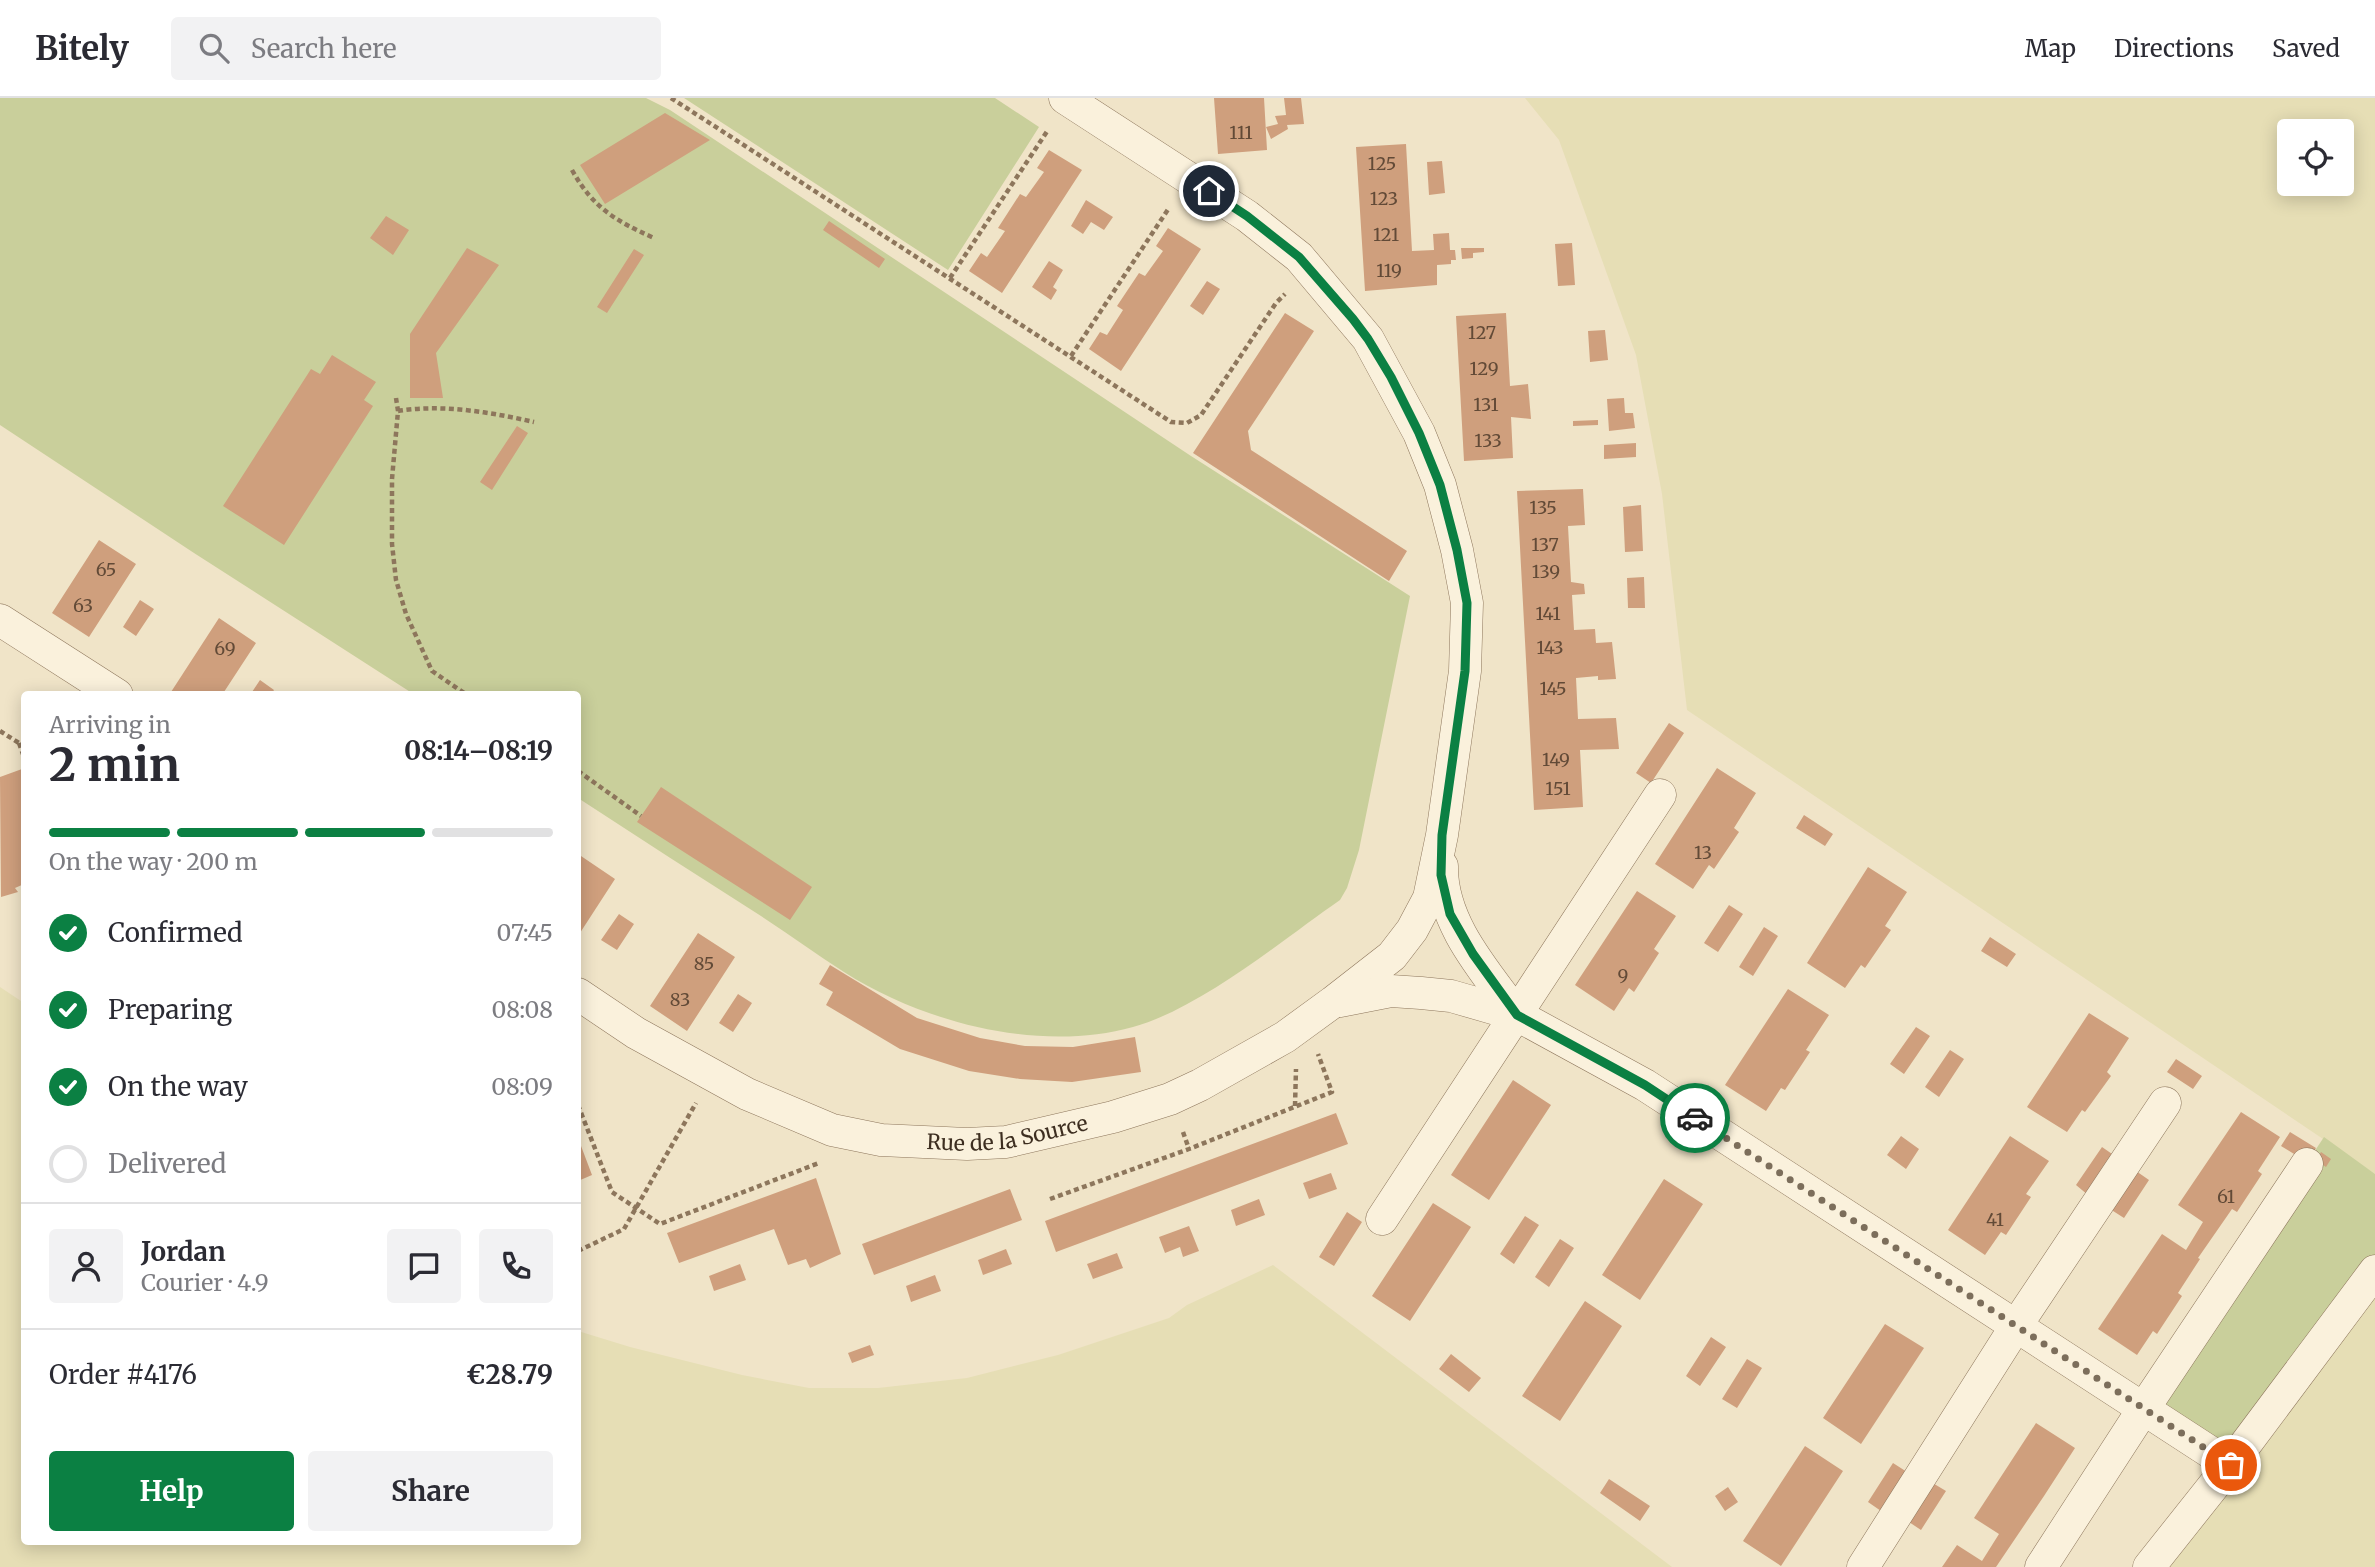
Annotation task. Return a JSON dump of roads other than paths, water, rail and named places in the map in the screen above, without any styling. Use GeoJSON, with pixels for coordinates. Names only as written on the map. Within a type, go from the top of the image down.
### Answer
{"type":"FeatureCollection","features":[{"type":"Feature","properties":{"kind":"street"},"geometry":{"type":"LineString","coordinates":[[1066,99],[1247,216],[1299,257],[1368,339],[1419,433],[1440,485],[1467,603],[1465,671],[1442,835],[1441,875],[1450,914],[1473,954],[1517,1015]]}},
{"type":"Feature","properties":{"kind":"street"},"geometry":{"type":"LineString","coordinates":[[0,620],[111,691]]}},
{"type":"Feature","properties":{"kind":"street"},"geometry":{"type":"LineString","coordinates":[[1382,1219],[1660,795]]}},
{"type":"Feature","properties":{"kind":"street","name":"Rue de la Source"},"geometry":{"type":"LineString","coordinates":[[581,996],[636,1033],[747,1094],[832,1130],[881,1140],[967,1144],[1006,1142],[1099,1121],[1170,1099],[1285,1037],[1392,956],[1412,930],[1429,898],[1442,835]]}},
{"type":"Feature","properties":{"kind":"street"},"geometry":{"type":"LineString","coordinates":[[1333,1002],[1391,991],[1451,996],[1517,1015],[1645,1085],[2231,1465]]}},
{"type":"Feature","properties":{"kind":"street"},"geometry":{"type":"LineString","coordinates":[[1863,1567],[2016,1326],[2165,1103]]}},
{"type":"Feature","properties":{"kind":"street"},"geometry":{"type":"LineString","coordinates":[[2041,1567],[2307,1164]]}},
{"type":"Feature","properties":{"kind":"street"},"geometry":{"type":"LineString","coordinates":[[2149,1567],[2231,1465],[2375,1270]]}}]}
